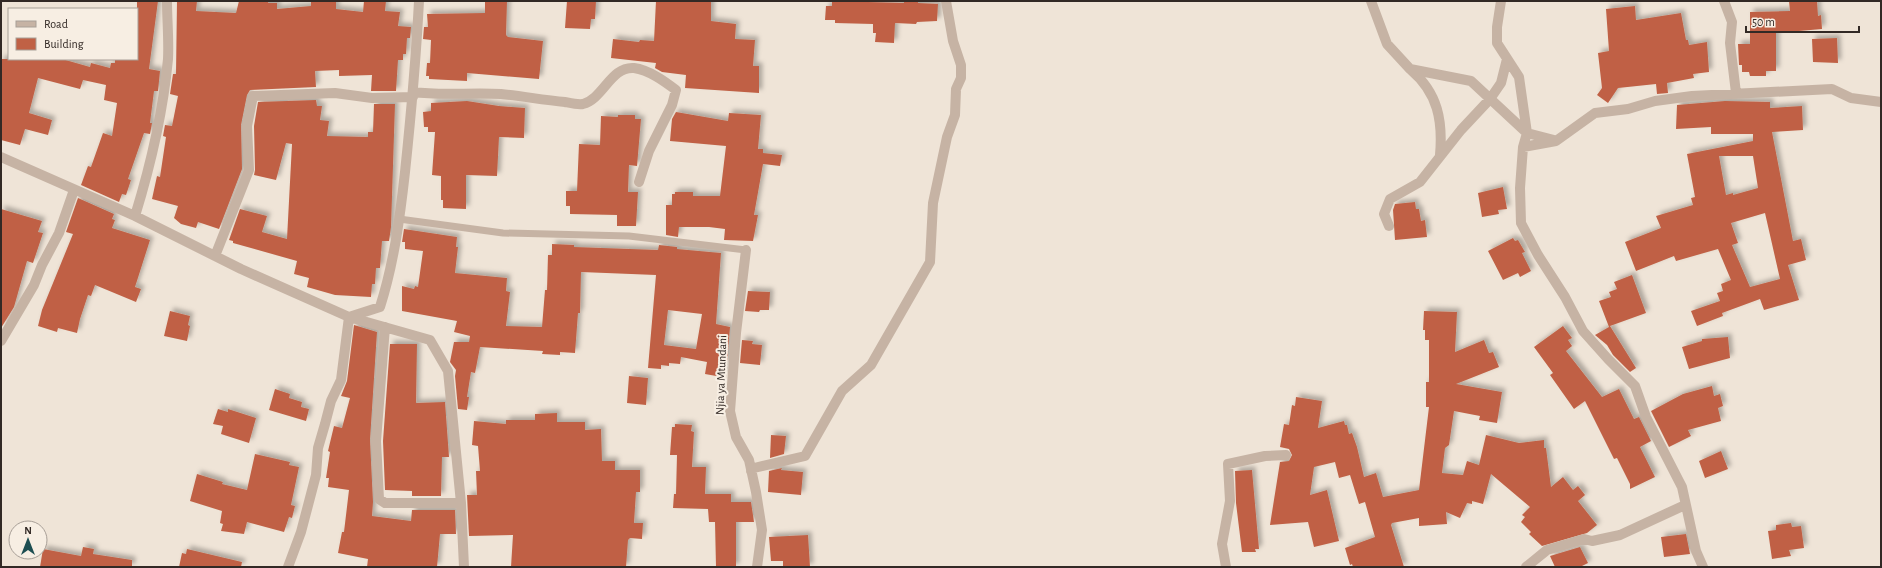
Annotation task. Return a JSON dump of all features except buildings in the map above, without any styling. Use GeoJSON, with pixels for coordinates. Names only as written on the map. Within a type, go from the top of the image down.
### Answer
{"type":"FeatureCollection","features":[{"type":"Feature","properties":{"kind":"street"},"geometry":{"type":"LineString","coordinates":[[135,216],[157,139],[164,98],[168,57],[167,1]]}},
{"type":"Feature","properties":{"kind":"street"},"geometry":{"type":"LineString","coordinates":[[349,317],[380,307],[385,292],[399,219],[413,95],[419,1]]}},
{"type":"Feature","properties":{"kind":"street"},"geometry":{"type":"LineString","coordinates":[[751,471],[754,468],[805,456],[842,391],[871,365],[930,262],[933,203],[947,137],[955,115],[956,89],[961,78],[961,65],[953,41],[946,1]]}},
{"type":"Feature","properties":{"kind":"street"},"geometry":{"type":"LineString","coordinates":[[1371,1],[1388,44],[1410,69],[1424,81],[1436,106],[1442,132],[1440,154]]}},
{"type":"Feature","properties":{"kind":"street"},"geometry":{"type":"LineString","coordinates":[[1501,1],[1497,27],[1497,42],[1519,77],[1527,133],[1523,147],[1520,188],[1521,223],[1538,256],[1564,297],[1583,331],[1635,386],[1646,417],[1682,488],[1696,551],[1703,567]]}},
{"type":"Feature","properties":{"kind":"street"},"geometry":{"type":"LineString","coordinates":[[1724,1],[1732,22],[1730,43],[1736,93]]}},
{"type":"Feature","properties":{"kind":"street"},"geometry":{"type":"LineString","coordinates":[[1390,226],[1384,214],[1390,199],[1420,182],[1440,154],[1490,99],[1501,83],[1507,58]]}},
{"type":"Feature","properties":{"kind":"street"},"geometry":{"type":"LineString","coordinates":[[216,256],[249,170],[247,126],[253,96],[335,93],[372,98],[430,94],[501,94],[582,104],[596,96],[616,75],[626,69],[645,71],[667,83],[676,90],[672,105],[649,150],[639,182]]}},
{"type":"Feature","properties":{"kind":"street"},"geometry":{"type":"LineString","coordinates":[[1410,69],[1471,81],[1527,133],[1556,141]]}},
{"type":"Feature","properties":{"kind":"street"},"geometry":{"type":"LineString","coordinates":[[1523,147],[1556,141],[1595,113],[1628,109],[1655,101],[1692,96],[1736,93],[1802,92],[1832,89],[1851,98],[1881,102]]}},
{"type":"Feature","properties":{"kind":"street"},"geometry":{"type":"LineString","coordinates":[[1,157],[135,216],[216,256],[349,317],[430,340],[448,371],[461,503],[464,567]]}},
{"type":"Feature","properties":{"kind":"street"},"geometry":{"type":"LineString","coordinates":[[1,341],[34,285],[42,265],[59,233],[74,190]]}},
{"type":"Feature","properties":{"kind":"street","name":"Njia ya Mtundani"},"geometry":{"type":"LineString","coordinates":[[746,250],[736,333],[730,411],[736,437],[749,460],[762,530],[757,567]]}},
{"type":"Feature","properties":{"kind":"street"},"geometry":{"type":"LineString","coordinates":[[288,567],[301,532],[316,475],[318,448],[331,401],[341,380],[349,317]]}},
{"type":"Feature","properties":{"kind":"street"},"geometry":{"type":"LineString","coordinates":[[385,327],[376,441],[379,499],[385,503],[461,503]]}},
{"type":"Feature","properties":{"kind":"street"},"geometry":{"type":"LineString","coordinates":[[1226,567],[1222,544],[1230,501],[1228,464],[1265,456],[1286,455]]}},
{"type":"Feature","properties":{"kind":"street"},"geometry":{"type":"LineString","coordinates":[[1526,567],[1547,550],[1584,539],[1592,541],[1620,535],[1685,504]]}},
{"type":"Feature","properties":{"kind":"lane"},"geometry":{"type":"LineString","coordinates":[[399,219],[503,233],[630,236],[746,250]]}}]}
